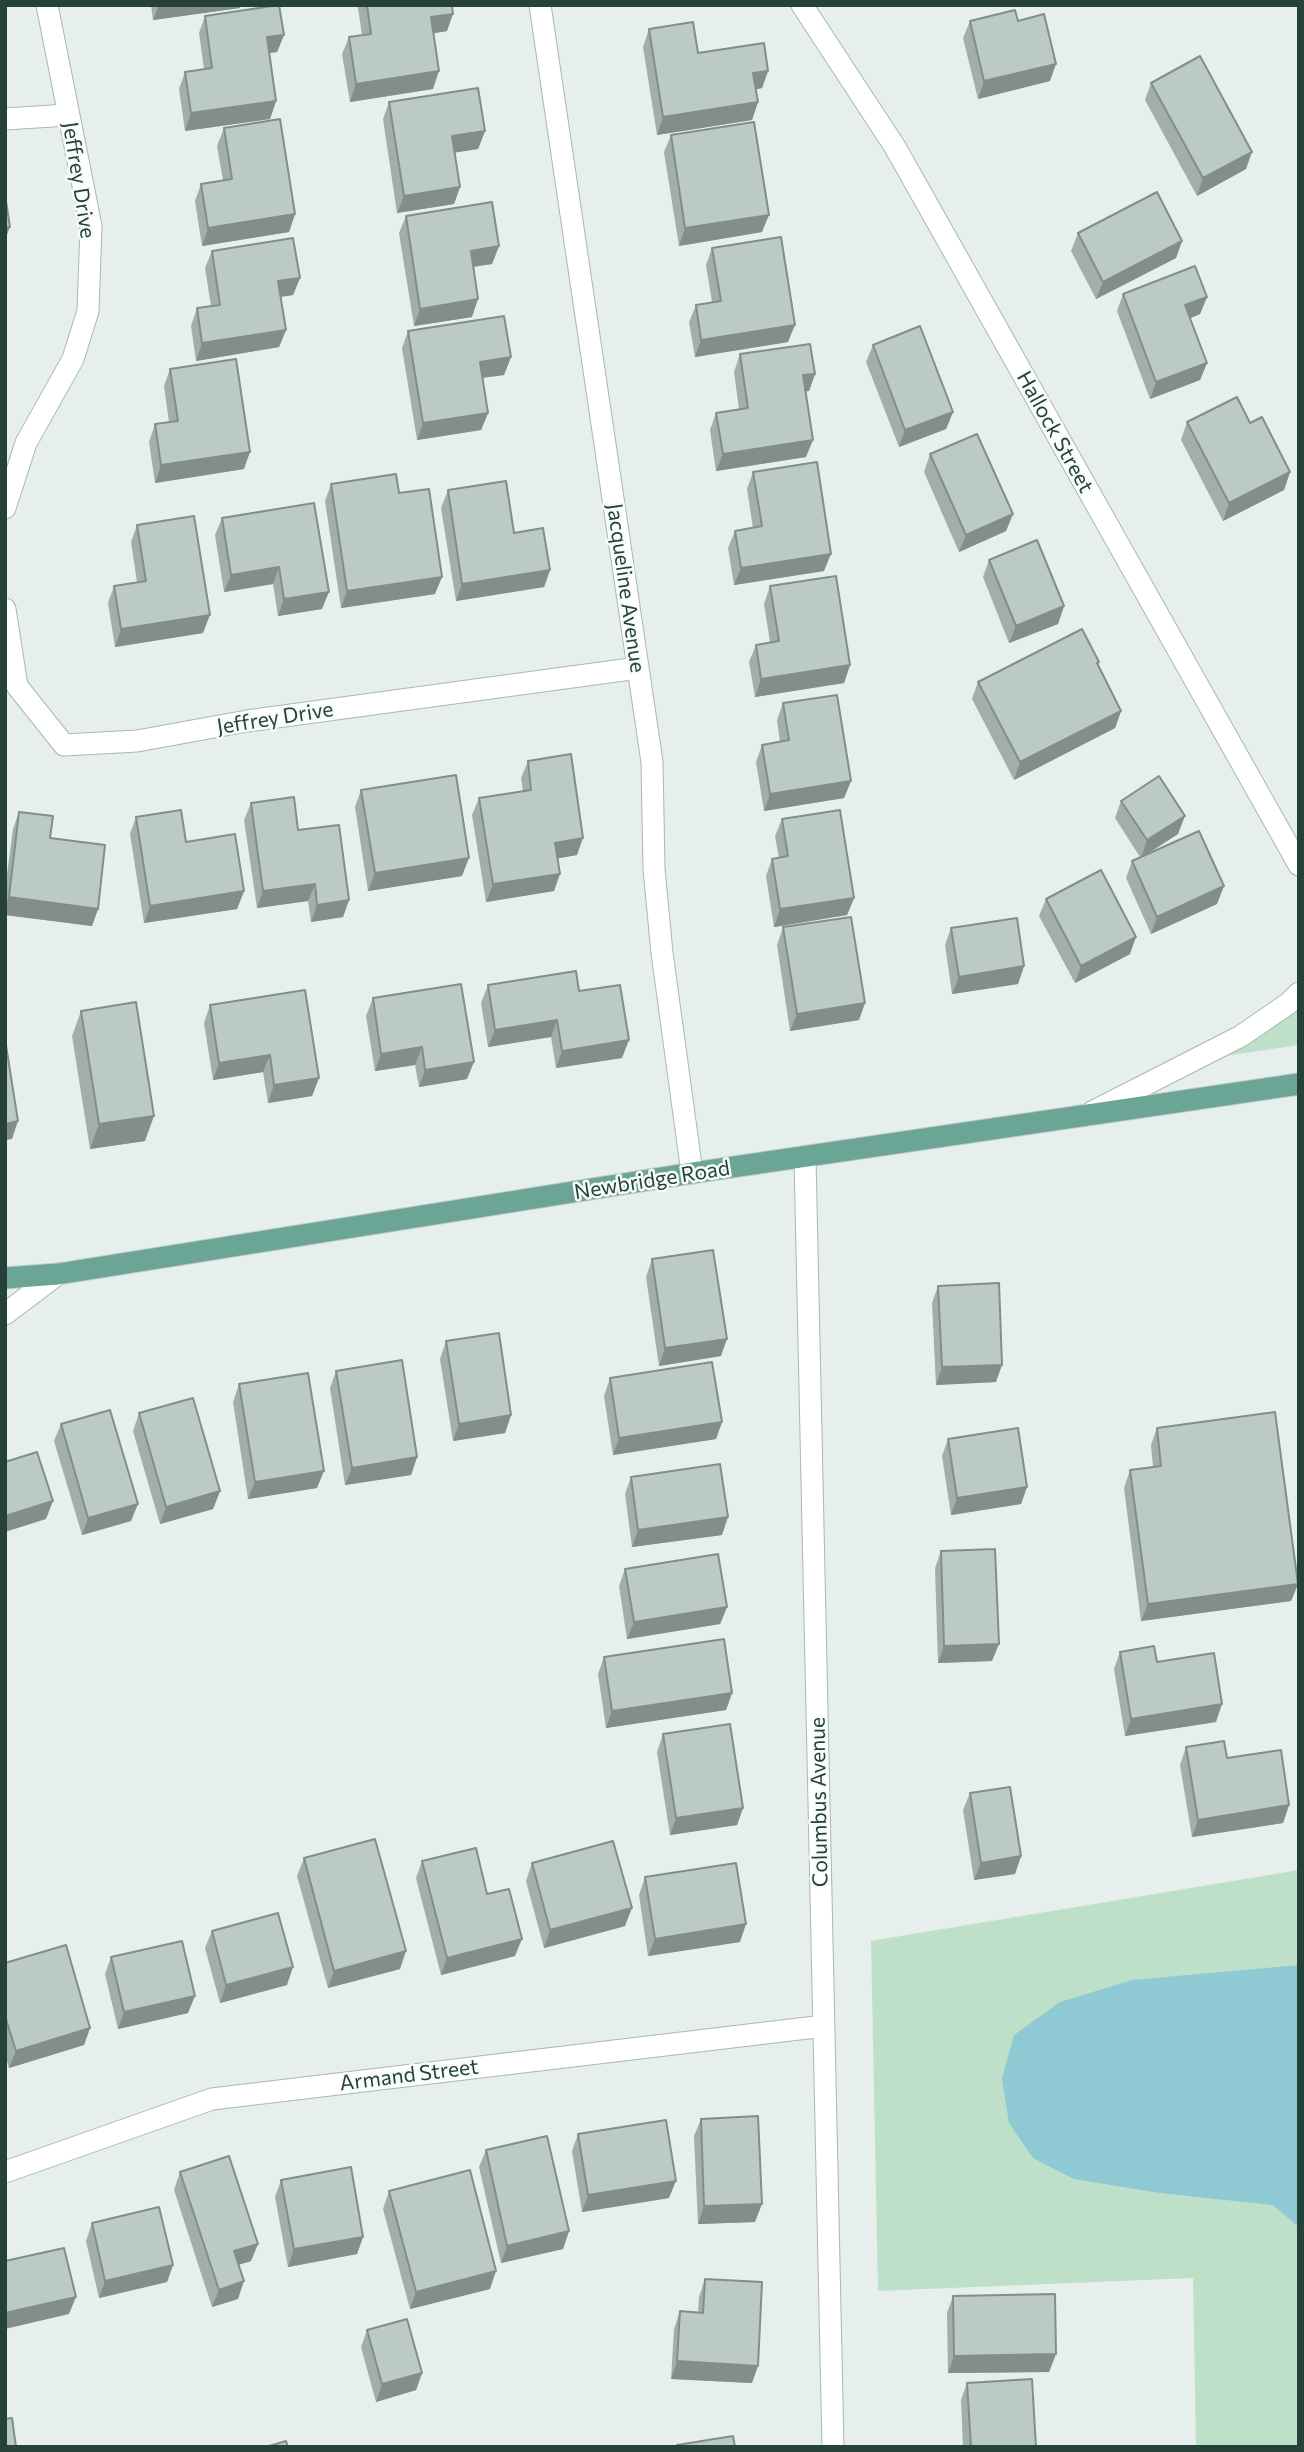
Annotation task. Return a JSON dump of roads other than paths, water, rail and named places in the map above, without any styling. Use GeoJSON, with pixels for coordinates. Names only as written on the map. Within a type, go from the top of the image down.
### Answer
{"type":"FeatureCollection","features":[{"type":"Feature","properties":{"kind":"main road","name":"Newbridge Road"},"geometry":{"type":"LineString","coordinates":[[5,1278],[58,1274],[692,1173],[1299,1084]]}},
{"type":"Feature","properties":{"kind":"street","name":"Jeffrey Drive"},"geometry":{"type":"LineString","coordinates":[[5,508],[26,443],[73,359],[88,311],[91,226],[47,5]]}},
{"type":"Feature","properties":{"kind":"street","name":"Jacqueline Avenue"},"geometry":{"type":"LineString","coordinates":[[540,5],[652,762],[654,869],[662,953],[692,1173]]}},
{"type":"Feature","properties":{"kind":"street","name":"Hallock Street"},"geometry":{"type":"LineString","coordinates":[[802,5],[895,148],[1299,865]]}},
{"type":"Feature","properties":{"kind":"street"},"geometry":{"type":"LineString","coordinates":[[5,119],[68,116]]}},
{"type":"Feature","properties":{"kind":"street","name":"Jeffrey Drive"},"geometry":{"type":"LineString","coordinates":[[5,609],[17,686],[64,745],[137,741],[247,721],[638,668]]}},
{"type":"Feature","properties":{"kind":"street"},"geometry":{"type":"LineString","coordinates":[[1088,1114],[1241,1036],[1299,993]]}},
{"type":"Feature","properties":{"kind":"street","name":"Columbus Avenue"},"geometry":{"type":"LineString","coordinates":[[805,1158],[833,2447]]}},
{"type":"Feature","properties":{"kind":"street"},"geometry":{"type":"LineString","coordinates":[[5,1314],[58,1274]]}},
{"type":"Feature","properties":{"kind":"street","name":"Armand Street"},"geometry":{"type":"LineString","coordinates":[[5,2172],[212,2099],[824,2026]]}},
{"type":"Feature","properties":{"kind":"water"},"geometry":{"type":"Polygon","coordinates":[[[1299,1965],[1299,2227],[1273,2205],[1160,2193],[1074,2179],[1033,2158],[1009,2123],[1002,2078],[1014,2035],[1060,2002],[1132,1980],[1299,1965]]]}}]}
